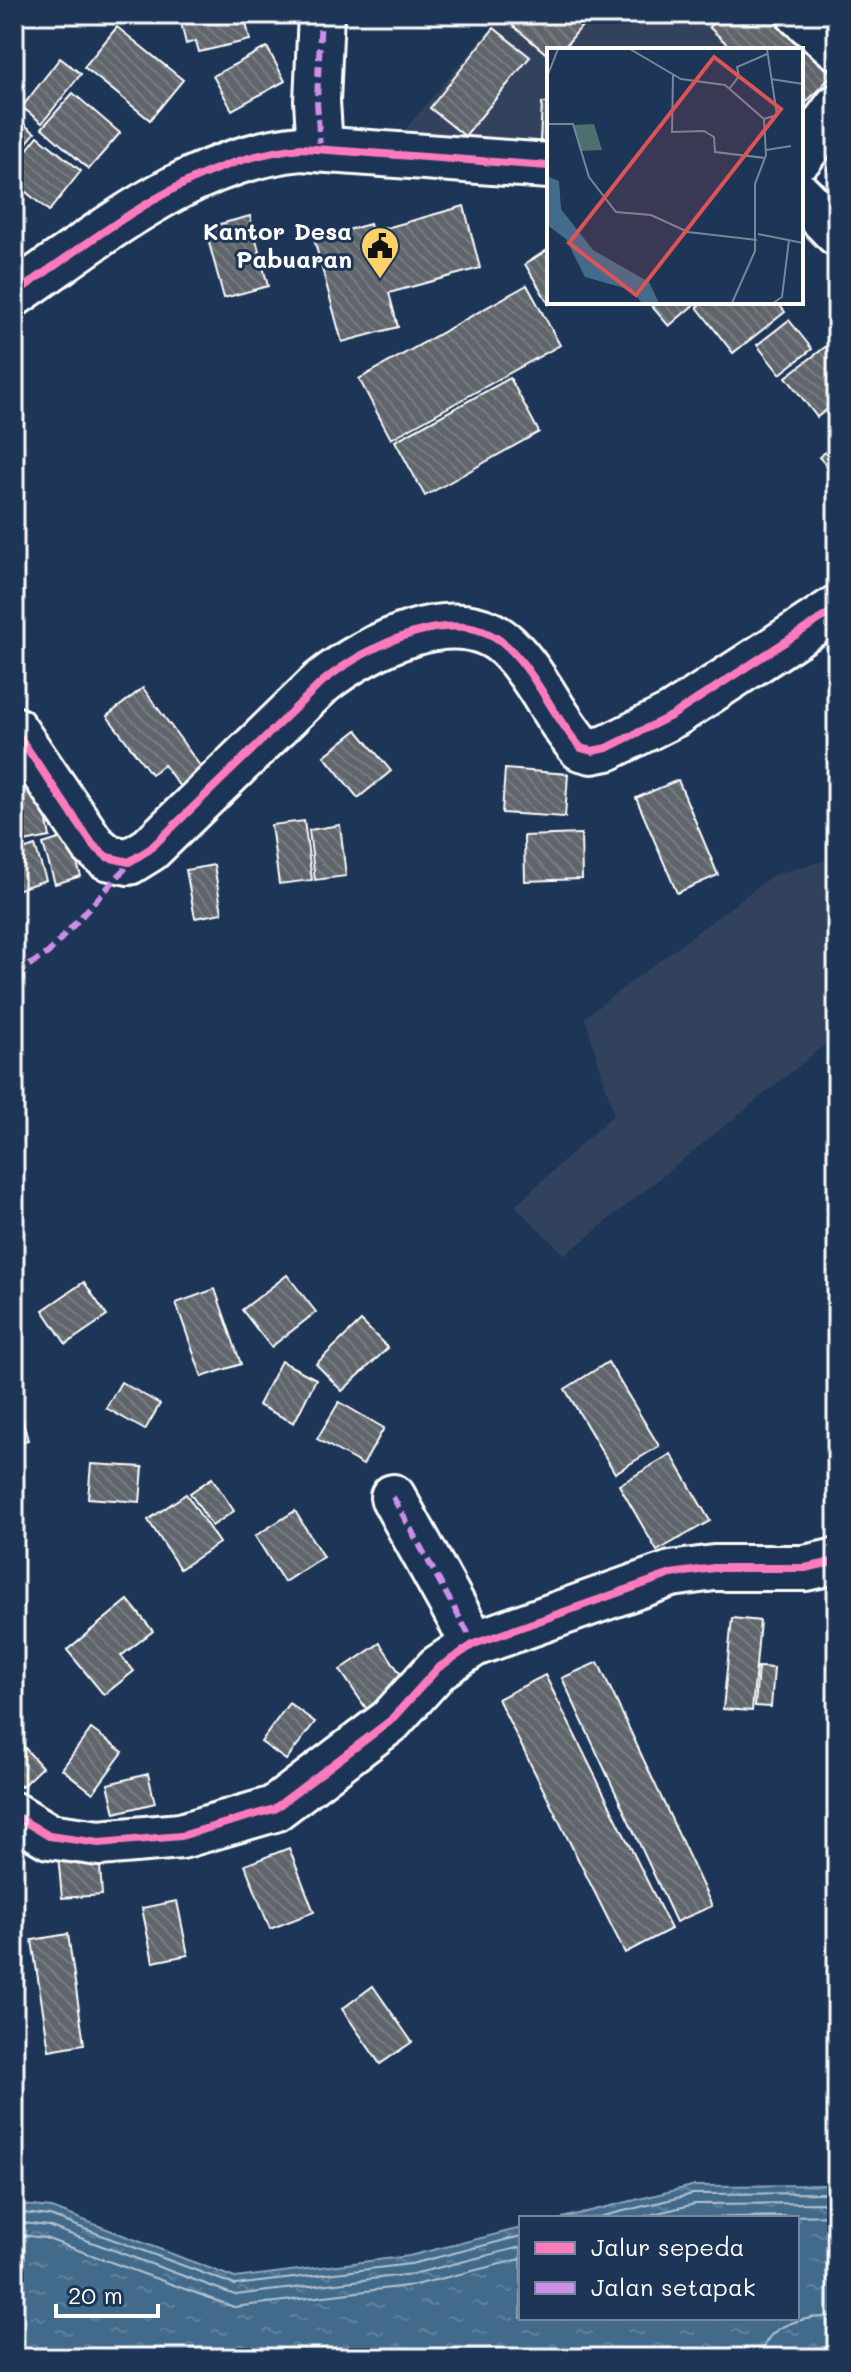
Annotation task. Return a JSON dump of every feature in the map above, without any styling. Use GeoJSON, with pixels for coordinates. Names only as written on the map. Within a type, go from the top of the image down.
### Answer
{"type":"FeatureCollection","features":[{"type":"Feature","properties":{"kind":"street"},"geometry":{"type":"LineString","coordinates":[[320,149],[317,72],[321,14]]}},
{"type":"Feature","properties":{"kind":"street"},"geometry":{"type":"LineString","coordinates":[[799,14],[837,47]]}},
{"type":"Feature","properties":{"kind":"street"},"geometry":{"type":"LineString","coordinates":[[803,153],[837,107]]}},
{"type":"Feature","properties":{"kind":"street"},"geometry":{"type":"LineString","coordinates":[[14,294],[174,187],[215,167],[260,152],[320,149],[547,166]]}},
{"type":"Feature","properties":{"kind":"street"},"geometry":{"type":"LineString","coordinates":[[803,198],[837,233]]}},
{"type":"Feature","properties":{"kind":"street"},"geometry":{"type":"LineString","coordinates":[[14,729],[93,845],[107,857],[129,862],[150,849],[322,682],[343,665],[374,648],[432,628],[476,628],[489,633],[508,647],[531,674],[581,748],[599,751],[673,715],[837,608]]}},
{"type":"Feature","properties":{"kind":"street"},"geometry":{"type":"LineString","coordinates":[[393,1497],[474,1644]]}},
{"type":"Feature","properties":{"kind":"street"},"geometry":{"type":"LineString","coordinates":[[14,1815],[49,1836],[99,1843],[181,1836],[274,1809],[390,1721],[438,1668],[474,1644],[671,1574],[714,1568],[805,1568],[837,1561]]}},
{"type":"Feature","properties":{"kind":"shaded area"},"geometry":{"type":"Polygon","coordinates":[[[503,14],[785,14],[837,60],[837,85],[803,123],[803,48],[547,48],[547,149],[403,132],[503,14]]]}},
{"type":"Feature","properties":{"kind":"shaded area"},"geometry":{"type":"Polygon","coordinates":[[[837,857],[837,1035],[565,1255],[515,1206],[614,1114],[585,1017],[773,875],[837,857]]]}},
{"type":"Feature","properties":{"kind":"water"},"geometry":{"type":"Polygon","coordinates":[[[837,2185],[837,2346],[780,2358],[14,2358],[14,2204],[52,2208],[235,2278],[409,2256],[519,2228],[519,2320],[799,2320],[799,2216],[570,2216],[692,2186],[837,2185]]]}},
{"type":"Feature","properties":{"kind":"building"},"geometry":{"type":"Polygon","coordinates":[[[179,14],[244,14],[250,40],[199,52],[196,41],[186,44],[179,14]]]}},
{"type":"Feature","properties":{"kind":"building"},"geometry":{"type":"Polygon","coordinates":[[[510,14],[592,14],[564,48],[547,48],[547,54],[505,19],[510,14]]]}},
{"type":"Feature","properties":{"kind":"building"},"geometry":{"type":"Polygon","coordinates":[[[721,14],[781,14],[837,70],[803,106],[803,48],[731,48],[709,27],[721,14]]]}},
{"type":"Feature","properties":{"kind":"building"},"geometry":{"type":"Polygon","coordinates":[[[117,27],[183,80],[150,120],[84,67],[117,27]]]}},
{"type":"Feature","properties":{"kind":"building"},"geometry":{"type":"Polygon","coordinates":[[[494,28],[530,57],[465,136],[430,108],[494,28]]]}},
{"type":"Feature","properties":{"kind":"building"},"geometry":{"type":"Polygon","coordinates":[[[267,47],[285,81],[232,110],[213,76],[267,47]]]}},
{"type":"Feature","properties":{"kind":"building"},"geometry":{"type":"Polygon","coordinates":[[[60,58],[81,74],[42,123],[22,107],[60,58]]]}},
{"type":"Feature","properties":{"kind":"building"},"geometry":{"type":"Polygon","coordinates":[[[73,93],[120,133],[89,169],[42,128],[73,93]]]}},
{"type":"Feature","properties":{"kind":"building"},"geometry":{"type":"Polygon","coordinates":[[[542,103],[547,103],[547,141],[540,141],[542,103]]]}},
{"type":"Feature","properties":{"kind":"building"},"geometry":{"type":"Polygon","coordinates":[[[17,119],[35,133],[14,158],[14,122],[17,119]]]}},
{"type":"Feature","properties":{"kind":"building"},"geometry":{"type":"Polygon","coordinates":[[[38,136],[81,171],[49,211],[14,182],[14,166],[38,136]]]}},
{"type":"Feature","properties":{"kind":"building"},"geometry":{"type":"Polygon","coordinates":[[[837,161],[837,181],[827,169],[837,161]]]}},
{"type":"Feature","properties":{"kind":"building","name":"Kantor Desa Pabuaran"},"geometry":{"type":"Polygon","coordinates":[[[464,206],[480,268],[389,293],[398,327],[342,342],[314,239],[370,224],[372,232],[464,206]]]}},
{"type":"Feature","properties":{"kind":"building"},"geometry":{"type":"Polygon","coordinates":[[[250,216],[268,286],[224,298],[205,228],[250,216]]]}},
{"type":"Feature","properties":{"kind":"building"},"geometry":{"type":"Polygon","coordinates":[[[547,250],[547,301],[525,264],[547,250]]]}},
{"type":"Feature","properties":{"kind":"building"},"geometry":{"type":"Polygon","coordinates":[[[527,285],[560,345],[391,439],[359,379],[527,285]]]}},
{"type":"Feature","properties":{"kind":"building"},"geometry":{"type":"Polygon","coordinates":[[[650,304],[695,304],[669,326],[650,304]]]}},
{"type":"Feature","properties":{"kind":"building"},"geometry":{"type":"Polygon","coordinates":[[[701,304],[779,304],[785,312],[733,353],[697,307],[701,304]]]}},
{"type":"Feature","properties":{"kind":"building"},"geometry":{"type":"Polygon","coordinates":[[[789,320],[812,349],[780,374],[757,345],[789,320]]]}},
{"type":"Feature","properties":{"kind":"building"},"geometry":{"type":"Polygon","coordinates":[[[837,338],[837,402],[817,417],[786,377],[837,338]]]}},
{"type":"Feature","properties":{"kind":"building"},"geometry":{"type":"Polygon","coordinates":[[[510,378],[539,432],[425,496],[395,441],[510,378]]]}},
{"type":"Feature","properties":{"kind":"building"},"geometry":{"type":"Polygon","coordinates":[[[837,445],[837,477],[819,457],[837,445]]]}},
{"type":"Feature","properties":{"kind":"building"},"geometry":{"type":"Polygon","coordinates":[[[143,688],[209,778],[186,795],[164,765],[151,774],[107,716],[143,688]]]}},
{"type":"Feature","properties":{"kind":"building"},"geometry":{"type":"Polygon","coordinates":[[[357,730],[391,771],[358,798],[324,756],[357,730]]]}},
{"type":"Feature","properties":{"kind":"building"},"geometry":{"type":"Polygon","coordinates":[[[505,769],[568,774],[565,817],[502,813],[505,769]]]}},
{"type":"Feature","properties":{"kind":"building"},"geometry":{"type":"Polygon","coordinates":[[[678,780],[718,875],[677,893],[636,798],[678,780]]]}},
{"type":"Feature","properties":{"kind":"building"},"geometry":{"type":"Polygon","coordinates":[[[40,785],[50,837],[14,844],[14,790],[40,785]]]}},
{"type":"Feature","properties":{"kind":"building"},"geometry":{"type":"Polygon","coordinates":[[[304,821],[312,880],[279,884],[271,825],[304,821]]]}},
{"type":"Feature","properties":{"kind":"building"},"geometry":{"type":"Polygon","coordinates":[[[340,825],[346,876],[315,880],[309,830],[340,825]]]}},
{"type":"Feature","properties":{"kind":"building"},"geometry":{"type":"Polygon","coordinates":[[[581,834],[582,879],[525,881],[524,836],[581,834]]]}},
{"type":"Feature","properties":{"kind":"building"},"geometry":{"type":"Polygon","coordinates":[[[68,836],[81,876],[55,884],[43,844],[68,836]]]}},
{"type":"Feature","properties":{"kind":"building"},"geometry":{"type":"Polygon","coordinates":[[[35,846],[46,880],[16,890],[14,853],[35,846]]]}},
{"type":"Feature","properties":{"kind":"building"},"geometry":{"type":"Polygon","coordinates":[[[214,865],[222,913],[195,918],[186,870],[214,865]]]}},
{"type":"Feature","properties":{"kind":"building"},"geometry":{"type":"Polygon","coordinates":[[[287,1275],[316,1312],[271,1347],[242,1310],[287,1275]]]}},
{"type":"Feature","properties":{"kind":"building"},"geometry":{"type":"Polygon","coordinates":[[[84,1282],[107,1316],[66,1344],[43,1310],[84,1282]]]}},
{"type":"Feature","properties":{"kind":"building"},"geometry":{"type":"Polygon","coordinates":[[[215,1289],[241,1364],[202,1377],[176,1303],[215,1289]]]}},
{"type":"Feature","properties":{"kind":"building"},"geometry":{"type":"Polygon","coordinates":[[[361,1321],[388,1348],[342,1391],[316,1364],[361,1321]]]}},
{"type":"Feature","properties":{"kind":"building"},"geometry":{"type":"Polygon","coordinates":[[[281,1361],[316,1379],[294,1423],[258,1405],[281,1361]]]}},
{"type":"Feature","properties":{"kind":"building"},"geometry":{"type":"Polygon","coordinates":[[[608,1362],[659,1446],[615,1473],[565,1389],[608,1362]]]}},
{"type":"Feature","properties":{"kind":"building"},"geometry":{"type":"Polygon","coordinates":[[[121,1382],[160,1404],[145,1430],[106,1408],[121,1382]]]}},
{"type":"Feature","properties":{"kind":"building"},"geometry":{"type":"Polygon","coordinates":[[[14,1390],[28,1440],[14,1444],[14,1390]]]}},
{"type":"Feature","properties":{"kind":"building"},"geometry":{"type":"Polygon","coordinates":[[[339,1402],[384,1428],[363,1465],[317,1439],[339,1402]]]}},
{"type":"Feature","properties":{"kind":"building"},"geometry":{"type":"Polygon","coordinates":[[[671,1454],[710,1521],[657,1551],[619,1485],[671,1454]]]}},
{"type":"Feature","properties":{"kind":"building"},"geometry":{"type":"Polygon","coordinates":[[[91,1464],[143,1467],[140,1502],[88,1498],[91,1464]]]}},
{"type":"Feature","properties":{"kind":"building"},"geometry":{"type":"Polygon","coordinates":[[[212,1478],[234,1511],[212,1526],[190,1493],[212,1478]]]}},
{"type":"Feature","properties":{"kind":"building"},"geometry":{"type":"Polygon","coordinates":[[[186,1494],[219,1543],[180,1569],[148,1520],[186,1494]]]}},
{"type":"Feature","properties":{"kind":"building"},"geometry":{"type":"Polygon","coordinates":[[[295,1511],[323,1557],[284,1582],[255,1536],[295,1511]]]}},
{"type":"Feature","properties":{"kind":"building"},"geometry":{"type":"Polygon","coordinates":[[[128,1600],[153,1631],[121,1656],[134,1671],[104,1695],[67,1650],[128,1600]]]}},
{"type":"Feature","properties":{"kind":"building"},"geometry":{"type":"Polygon","coordinates":[[[732,1618],[760,1621],[752,1711],[723,1709],[732,1618]]]}},
{"type":"Feature","properties":{"kind":"building"},"geometry":{"type":"Polygon","coordinates":[[[380,1643],[411,1690],[372,1717],[340,1670],[380,1643]]]}},
{"type":"Feature","properties":{"kind":"building"},"geometry":{"type":"Polygon","coordinates":[[[598,1662],[712,1906],[676,1922],[562,1678],[598,1662]]]}},
{"type":"Feature","properties":{"kind":"building"},"geometry":{"type":"Polygon","coordinates":[[[758,1667],[774,1668],[771,1707],[755,1706],[758,1667]]]}},
{"type":"Feature","properties":{"kind":"building"},"geometry":{"type":"Polygon","coordinates":[[[545,1675],[671,1929],[625,1953],[498,1699],[545,1675]]]}},
{"type":"Feature","properties":{"kind":"building"},"geometry":{"type":"Polygon","coordinates":[[[289,1703],[315,1722],[286,1760],[261,1742],[289,1703]]]}},
{"type":"Feature","properties":{"kind":"building"},"geometry":{"type":"Polygon","coordinates":[[[91,1729],[123,1752],[93,1793],[62,1769],[91,1729]]]}},
{"type":"Feature","properties":{"kind":"building"},"geometry":{"type":"Polygon","coordinates":[[[14,1736],[42,1767],[21,1787],[14,1780],[14,1736]]]}},
{"type":"Feature","properties":{"kind":"building"},"geometry":{"type":"Polygon","coordinates":[[[148,1774],[155,1803],[115,1813],[108,1784],[148,1774]]]}},
{"type":"Feature","properties":{"kind":"building"},"geometry":{"type":"Polygon","coordinates":[[[289,1848],[314,1912],[270,1929],[245,1865],[289,1848]]]}},
{"type":"Feature","properties":{"kind":"building"},"geometry":{"type":"Polygon","coordinates":[[[99,1851],[102,1895],[62,1898],[58,1855],[99,1851]]]}},
{"type":"Feature","properties":{"kind":"building"},"geometry":{"type":"Polygon","coordinates":[[[177,1901],[188,1955],[153,1962],[142,1908],[177,1901]]]}},
{"type":"Feature","properties":{"kind":"building"},"geometry":{"type":"Polygon","coordinates":[[[68,1934],[84,2044],[49,2050],[32,1940],[68,1934]]]}},
{"type":"Feature","properties":{"kind":"building"},"geometry":{"type":"Polygon","coordinates":[[[373,1986],[412,2042],[380,2064],[342,2009],[373,1986]]]}},
{"type":"Feature","properties":{"kind":"marked path"},"geometry":{"type":"LineString","coordinates":[[320,149],[317,101],[321,14]]}},
{"type":"Feature","properties":{"kind":"marked path"},"geometry":{"type":"LineString","coordinates":[[14,975],[48,953],[133,860]]}},
{"type":"Feature","properties":{"kind":"marked path"},"geometry":{"type":"LineString","coordinates":[[393,1497],[474,1644]]}},
{"type":"Feature","properties":{"kind":"cycle path"},"geometry":{"type":"LineString","coordinates":[[14,294],[150,202],[222,167],[260,155],[301,148],[547,166]]}},
{"type":"Feature","properties":{"kind":"cycle path"},"geometry":{"type":"LineString","coordinates":[[14,729],[93,845],[107,857],[129,862],[150,849],[322,682],[387,642],[439,627],[464,627],[487,633],[519,658],[571,736],[581,748],[592,751],[607,748],[673,715],[837,608]]}},
{"type":"Feature","properties":{"kind":"cycle path"},"geometry":{"type":"LineString","coordinates":[[14,1815],[49,1836],[99,1843],[181,1836],[274,1809],[390,1721],[438,1668],[474,1644],[671,1574],[714,1568],[805,1568],[837,1561]]}},
{"type":"Feature","properties":{"kind":"place","name":"Kantor Desa Pabuaran"},"geometry":{"type":"Point","coordinates":[380,280]}}]}
